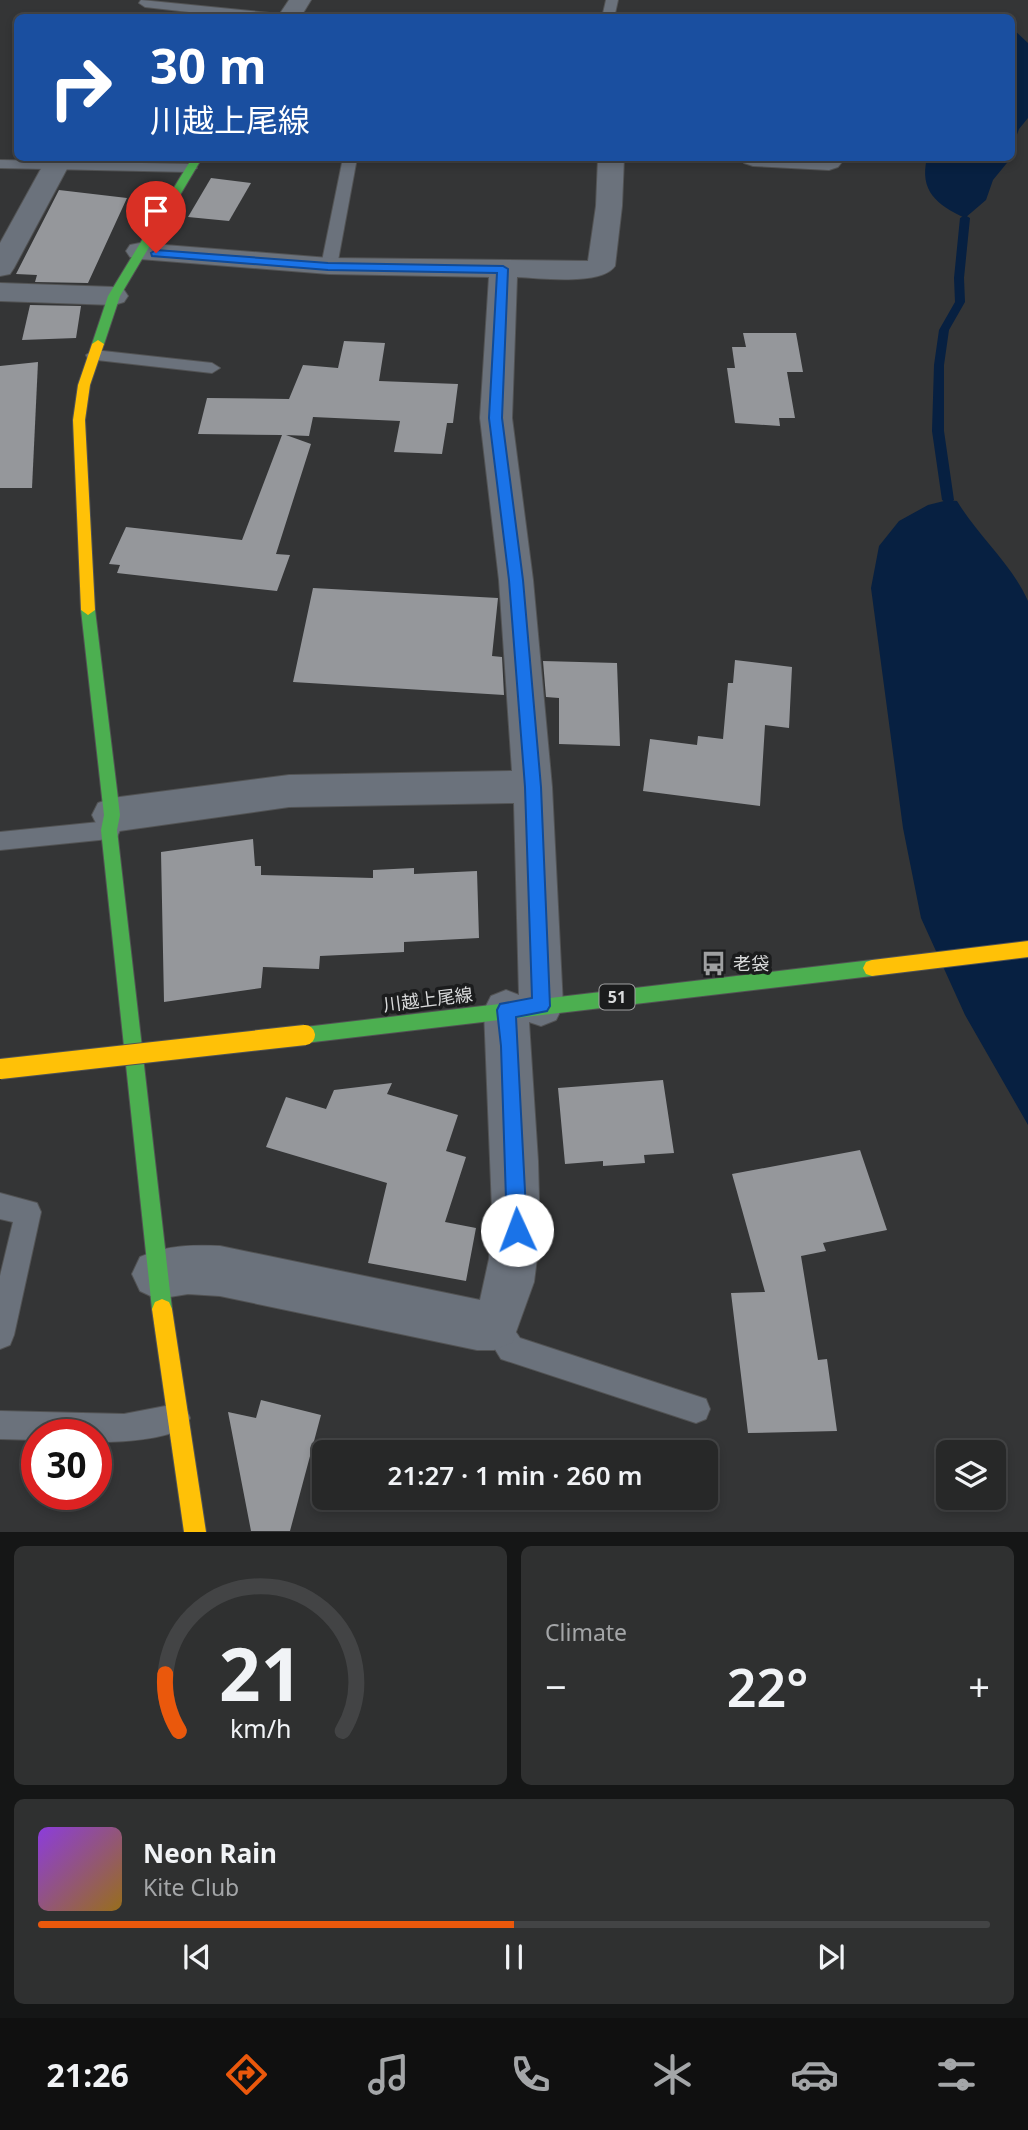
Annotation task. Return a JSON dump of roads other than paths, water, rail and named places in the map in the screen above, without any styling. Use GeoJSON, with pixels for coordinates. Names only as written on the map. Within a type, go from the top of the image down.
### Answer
{"type":"FeatureCollection","features":[{"type":"Feature","properties":{"kind":"street"},"geometry":{"type":"LineString","coordinates":[[140,251],[328,267],[592,270],[601,266],[609,206],[611,161]]}},
{"type":"Feature","properties":{"kind":"street"},"geometry":{"type":"LineString","coordinates":[[811,161],[830,162]]}},
{"type":"Feature","properties":{"kind":"street"},"geometry":{"type":"LineString","coordinates":[[194,163],[114,296],[84,385],[79,420],[88,612],[157,1274],[176,1418],[195,1531]]}},
{"type":"Feature","properties":{"kind":"street"},"geometry":{"type":"LineString","coordinates":[[0,268],[56,165]]}},
{"type":"Feature","properties":{"kind":"street"},"geometry":{"type":"LineString","coordinates":[[157,1274],[188,1269],[220,1272],[477,1325],[494,1325],[503,1308],[517,1230],[510,1046],[524,1008],[533,787],[516,580],[496,418],[503,269]]}},
{"type":"Feature","properties":{"kind":"street"},"geometry":{"type":"LineString","coordinates":[[0,292],[114,296]]}},
{"type":"Feature","properties":{"kind":"street"},"geometry":{"type":"LineString","coordinates":[[111,822],[289,791],[533,787]]}},
{"type":"Feature","properties":{"kind":"street","name":"川越上尾線"},"geometry":{"type":"LineString","coordinates":[[0,1069],[1028,949]]}},
{"type":"Feature","properties":{"kind":"lane"},"geometry":{"type":"LineString","coordinates":[[145,3],[244,14]]}},
{"type":"Feature","properties":{"kind":"lane"},"geometry":{"type":"LineString","coordinates":[[328,267],[349,161]]}},
{"type":"Feature","properties":{"kind":"lane"},"geometry":{"type":"LineString","coordinates":[[0,164],[194,163]]}},
{"type":"Feature","properties":{"kind":"lane"},"geometry":{"type":"LineString","coordinates":[[94,355],[212,368]]}},
{"type":"Feature","properties":{"kind":"lane"},"geometry":{"type":"LineString","coordinates":[[0,841],[111,822]]}},
{"type":"Feature","properties":{"kind":"lane"},"geometry":{"type":"LineString","coordinates":[[0,1206],[28,1212],[0,1335]]}},
{"type":"Feature","properties":{"kind":"lane"},"geometry":{"type":"LineString","coordinates":[[494,1325],[511,1349],[696,1409]]}},
{"type":"Feature","properties":{"kind":"lane"},"geometry":{"type":"LineString","coordinates":[[0,1425],[124,1428],[176,1418]]}},
{"type":"Feature","properties":{"kind":"water"},"geometry":{"type":"Polygon","coordinates":[[[1015,31],[1028,43],[1028,118],[1019,129],[1015,140],[1015,31]]]}},
{"type":"Feature","properties":{"kind":"water"},"geometry":{"type":"Polygon","coordinates":[[[926,161],[1009,161],[993,180],[986,200],[965,218],[946,208],[932,196],[925,170],[926,161]]]}},
{"type":"Feature","properties":{"kind":"water"},"geometry":{"type":"Polygon","coordinates":[[[948,500],[957,501],[1013,574],[1028,601],[1028,1125],[965,1015],[921,918],[903,828],[871,588],[879,546],[899,521],[928,505],[948,500]]]}},
{"type":"Feature","properties":{"kind":"waterway"},"geometry":{"type":"LineString","coordinates":[[948,500],[938,431],[939,365],[944,330],[960,302],[959,278],[965,218]]}},
{"type":"Feature","properties":{"kind":"place","name":"老袋"},"geometry":{"type":"Point","coordinates":[713,964]}}]}
